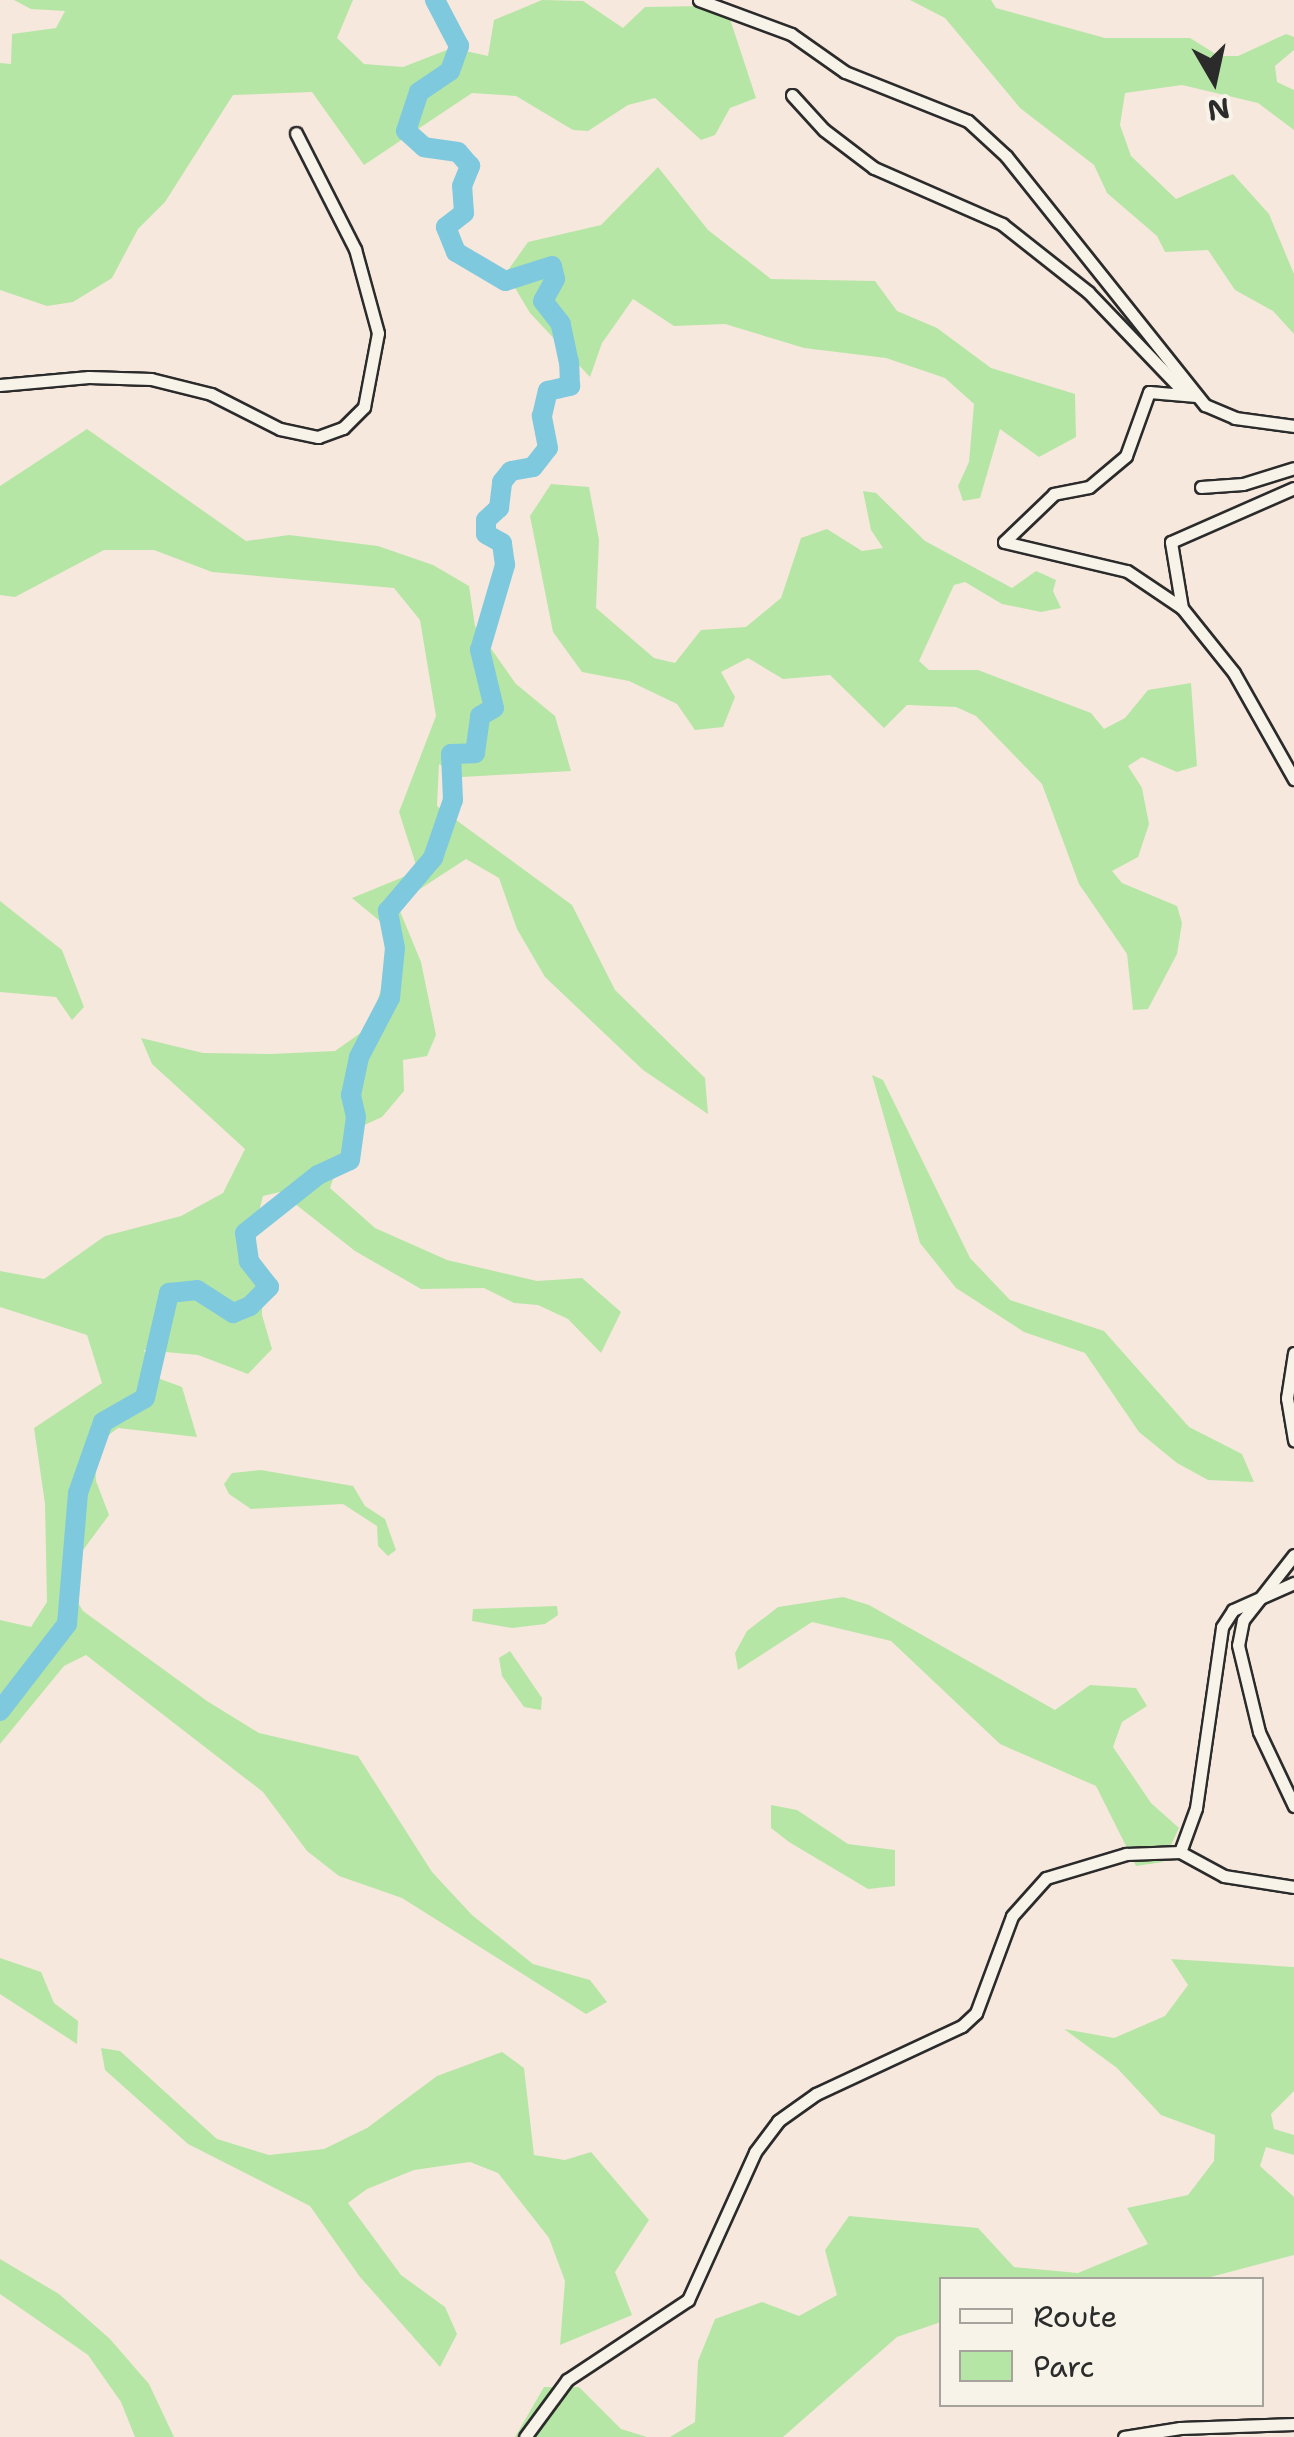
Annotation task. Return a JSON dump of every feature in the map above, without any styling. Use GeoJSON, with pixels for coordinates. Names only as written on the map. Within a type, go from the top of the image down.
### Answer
{"type":"FeatureCollection","features":[{"type":"Feature","properties":{"kind":"street"},"geometry":{"type":"LineString","coordinates":[[699,0],[791,34],[845,72],[968,121],[1006,156],[1190,394]]}},
{"type":"Feature","properties":{"kind":"street"},"geometry":{"type":"LineString","coordinates":[[792,95],[824,130],[874,168],[1002,224],[1088,292],[1190,394],[1234,418],[1294,426]]}},
{"type":"Feature","properties":{"kind":"street"},"geometry":{"type":"LineString","coordinates":[[0,385],[89,376],[151,379],[211,394],[280,428],[318,437],[343,428],[364,407],[378,334],[355,249],[296,133]]}},
{"type":"Feature","properties":{"kind":"street"},"geometry":{"type":"LineString","coordinates":[[1190,394],[1149,392],[1120,462],[1088,487],[1054,494],[1004,539],[1127,571],[1182,608],[1234,673],[1294,780]]}},
{"type":"Feature","properties":{"kind":"street"},"geometry":{"type":"LineString","coordinates":[[1201,488],[1243,484],[1294,468]]}},
{"type":"Feature","properties":{"kind":"street"},"geometry":{"type":"LineString","coordinates":[[1182,608],[1171,542],[1294,488]]}},
{"type":"Feature","properties":{"kind":"street"},"geometry":{"type":"LineString","coordinates":[[1294,1353],[1287,1398],[1294,1440]]}},
{"type":"Feature","properties":{"kind":"street"},"geometry":{"type":"LineString","coordinates":[[1294,1556],[1242,1620],[1239,1662],[1258,1732],[1294,1806]]}},
{"type":"Feature","properties":{"kind":"street"},"geometry":{"type":"LineString","coordinates":[[1180,1852],[1196,1808],[1222,1627],[1234,1610],[1294,1584]]}},
{"type":"Feature","properties":{"kind":"street"},"geometry":{"type":"LineString","coordinates":[[525,2437],[568,2380],[688,2300],[756,2152],[778,2121],[843,2079],[962,2026],[976,2013],[1012,1916],[1029,1892],[1072,1866],[1138,1852],[1180,1852],[1224,1876],[1294,1888]]}},
{"type":"Feature","properties":{"kind":"street"},"geometry":{"type":"LineString","coordinates":[[1124,2437],[1180,2428],[1294,2424]]}},
{"type":"Feature","properties":{"kind":"green space"},"geometry":{"type":"Polygon","coordinates":[[[14,0],[353,0],[337,38],[364,64],[403,67],[452,48],[488,56],[494,20],[542,0],[583,1],[623,28],[645,7],[703,6],[730,19],[756,98],[730,108],[715,135],[701,140],[655,98],[628,105],[588,131],[573,130],[516,96],[472,93],[364,165],[312,92],[233,95],[165,202],[138,229],[112,278],[73,302],[47,306],[0,290],[0,63],[11,64],[12,34],[56,28],[65,11],[31,9],[14,0]]]}},
{"type":"Feature","properties":{"kind":"green space"},"geometry":{"type":"Polygon","coordinates":[[[910,0],[991,0],[996,8],[1105,38],[1190,38],[1219,56],[1238,56],[1286,34],[1294,37],[1294,50],[1275,66],[1277,82],[1294,90],[1294,130],[1258,103],[1182,85],[1125,93],[1120,125],[1131,156],[1176,199],[1233,174],[1269,214],[1294,274],[1294,334],[1273,311],[1235,290],[1208,250],[1165,252],[1157,236],[1107,193],[1094,165],[1020,108],[945,18],[910,0]]]}},
{"type":"Feature","properties":{"kind":"green space"},"geometry":{"type":"Polygon","coordinates":[[[658,167],[708,230],[771,279],[875,281],[897,311],[937,328],[991,368],[1075,394],[1076,437],[1039,457],[1000,429],[980,498],[963,501],[958,486],[969,462],[974,404],[945,378],[886,358],[804,348],[725,324],[674,326],[633,299],[602,343],[590,377],[530,313],[506,273],[528,242],[601,225],[658,167]]]}},
{"type":"Feature","properties":{"kind":"green space"},"geometry":{"type":"Polygon","coordinates":[[[87,429],[246,541],[289,535],[378,546],[433,565],[469,586],[475,626],[516,684],[555,716],[571,771],[462,777],[439,764],[437,806],[572,905],[615,990],[705,1078],[708,1114],[643,1070],[545,977],[517,929],[499,878],[466,859],[397,904],[421,962],[436,1035],[427,1056],[403,1060],[404,1091],[382,1117],[349,1132],[330,1188],[375,1228],[447,1260],[537,1281],[582,1278],[621,1312],[601,1353],[568,1319],[538,1305],[514,1303],[484,1288],[421,1289],[355,1251],[280,1192],[263,1196],[250,1247],[263,1271],[262,1315],[272,1349],[248,1374],[198,1355],[144,1350],[152,1376],[182,1387],[197,1437],[118,1428],[94,1446],[96,1481],[109,1515],[72,1565],[70,1590],[83,1611],[207,1701],[259,1733],[358,1756],[432,1872],[472,1915],[533,1964],[590,1980],[607,2002],[586,2014],[402,1898],[339,1876],[307,1851],[263,1792],[86,1655],[64,1666],[0,1744],[0,1620],[31,1627],[47,1602],[45,1504],[34,1428],[102,1383],[87,1335],[0,1307],[0,1271],[44,1279],[105,1236],[181,1216],[223,1193],[245,1149],[152,1064],[141,1038],[203,1053],[335,1051],[369,1027],[388,968],[387,927],[352,898],[418,871],[399,812],[436,716],[420,620],[394,588],[212,572],[154,550],[104,550],[15,597],[0,595],[0,486],[87,429]]]}},
{"type":"Feature","properties":{"kind":"green space"},"geometry":{"type":"Polygon","coordinates":[[[551,484],[589,487],[599,540],[596,608],[654,658],[675,663],[701,630],[746,627],[781,598],[801,538],[827,529],[862,551],[883,548],[871,530],[863,491],[876,493],[925,541],[1012,588],[1036,571],[1056,580],[1053,591],[1061,608],[1041,612],[1002,604],[965,582],[954,585],[919,661],[929,670],[978,670],[1091,713],[1104,729],[1125,718],[1148,690],[1191,683],[1197,766],[1177,772],[1142,757],[1128,766],[1142,788],[1149,824],[1138,857],[1112,871],[1122,883],[1177,906],[1182,923],[1177,954],[1148,1009],[1133,1010],[1127,954],[1079,884],[1042,784],[976,716],[956,707],[907,705],[884,728],[830,675],[783,679],[748,658],[721,672],[735,697],[723,727],[695,730],[677,704],[629,681],[582,672],[553,632],[530,516],[551,484]]]}},
{"type":"Feature","properties":{"kind":"green space"},"geometry":{"type":"Polygon","coordinates":[[[0,901],[62,950],[84,1007],[72,1020],[56,997],[0,992],[0,901]]]}},
{"type":"Feature","properties":{"kind":"green space"},"geometry":{"type":"Polygon","coordinates":[[[872,1075],[883,1080],[970,1258],[1010,1300],[1104,1331],[1189,1427],[1242,1454],[1254,1482],[1208,1480],[1177,1463],[1139,1432],[1085,1353],[1024,1332],[956,1288],[920,1243],[872,1075]]]}},
{"type":"Feature","properties":{"kind":"green space"},"geometry":{"type":"Polygon","coordinates":[[[261,1470],[353,1486],[365,1506],[385,1519],[396,1550],[388,1556],[378,1546],[377,1526],[343,1504],[251,1509],[229,1494],[224,1484],[232,1473],[261,1470]]]}},
{"type":"Feature","properties":{"kind":"green space"},"geometry":{"type":"Polygon","coordinates":[[[843,1597],[869,1605],[1055,1710],[1090,1685],[1136,1688],[1147,1706],[1122,1722],[1113,1747],[1151,1803],[1179,1828],[1163,1862],[1136,1866],[1096,1786],[1000,1744],[891,1641],[812,1622],[738,1670],[735,1653],[747,1631],[778,1607],[843,1597]]]}},
{"type":"Feature","properties":{"kind":"green space"},"geometry":{"type":"Polygon","coordinates":[[[557,1606],[558,1615],[545,1624],[512,1628],[472,1621],[473,1609],[557,1606]]]}},
{"type":"Feature","properties":{"kind":"green space"},"geometry":{"type":"Polygon","coordinates":[[[510,1651],[542,1698],[541,1710],[524,1707],[502,1676],[499,1658],[510,1651]]]}},
{"type":"Feature","properties":{"kind":"green space"},"geometry":{"type":"Polygon","coordinates":[[[771,1805],[797,1810],[848,1844],[895,1850],[895,1886],[868,1889],[789,1842],[771,1828],[771,1805]]]}},
{"type":"Feature","properties":{"kind":"green space"},"geometry":{"type":"Polygon","coordinates":[[[0,1958],[41,1972],[54,2003],[78,2021],[77,2044],[0,1994],[0,1958]]]}},
{"type":"Feature","properties":{"kind":"green space"},"geometry":{"type":"Polygon","coordinates":[[[1171,1959],[1294,1967],[1294,2091],[1271,2114],[1274,2129],[1294,2135],[1294,2155],[1266,2147],[1260,2166],[1294,2197],[1294,2255],[1211,2277],[939,2277],[939,2323],[897,2337],[783,2437],[670,2437],[695,2422],[698,2361],[715,2319],[762,2302],[799,2316],[837,2295],[825,2250],[849,2216],[978,2228],[1014,2267],[1078,2273],[1148,2244],[1127,2208],[1188,2195],[1214,2161],[1215,2135],[1161,2115],[1117,2068],[1064,2029],[1114,2038],[1165,2016],[1188,1985],[1171,1959]]]}},
{"type":"Feature","properties":{"kind":"green space"},"geometry":{"type":"Polygon","coordinates":[[[101,2048],[120,2051],[217,2139],[269,2155],[324,2149],[367,2128],[437,2076],[502,2052],[524,2068],[534,2155],[565,2160],[591,2152],[649,2220],[615,2272],[632,2315],[560,2345],[565,2281],[549,2238],[498,2173],[470,2162],[414,2170],[367,2189],[348,2203],[401,2275],[445,2307],[457,2334],[440,2367],[360,2277],[310,2206],[188,2144],[105,2070],[101,2048]]]}},
{"type":"Feature","properties":{"kind":"green space"},"geometry":{"type":"Polygon","coordinates":[[[0,2259],[59,2294],[110,2339],[149,2384],[174,2437],[135,2437],[121,2402],[88,2355],[0,2294],[0,2259]]]}},
{"type":"Feature","properties":{"kind":"green space"},"geometry":{"type":"Polygon","coordinates":[[[544,2387],[579,2387],[621,2429],[647,2437],[515,2437],[544,2387]]]}},
{"type":"Feature","properties":{"kind":"waterway"},"geometry":{"type":"LineString","coordinates":[[0,1711],[67,1624],[78,1493],[103,1422],[145,1398],[169,1293],[197,1290],[233,1313],[250,1306],[269,1287],[249,1261],[245,1233],[318,1175],[350,1160],[356,1117],[351,1095],[359,1057],[390,998],[395,948],[388,911],[433,858],[453,800],[451,754],[475,753],[480,716],[494,708],[480,650],[505,565],[502,543],[486,534],[486,520],[499,508],[502,482],[511,471],[533,467],[548,448],[542,416],[548,391],[570,386],[569,363],[561,324],[543,301],[555,279],[552,266],[505,281],[456,252],[446,227],[464,213],[462,186],[470,166],[458,152],[424,147],[406,131],[419,92],[450,71],[459,46],[435,0]]}}]}
